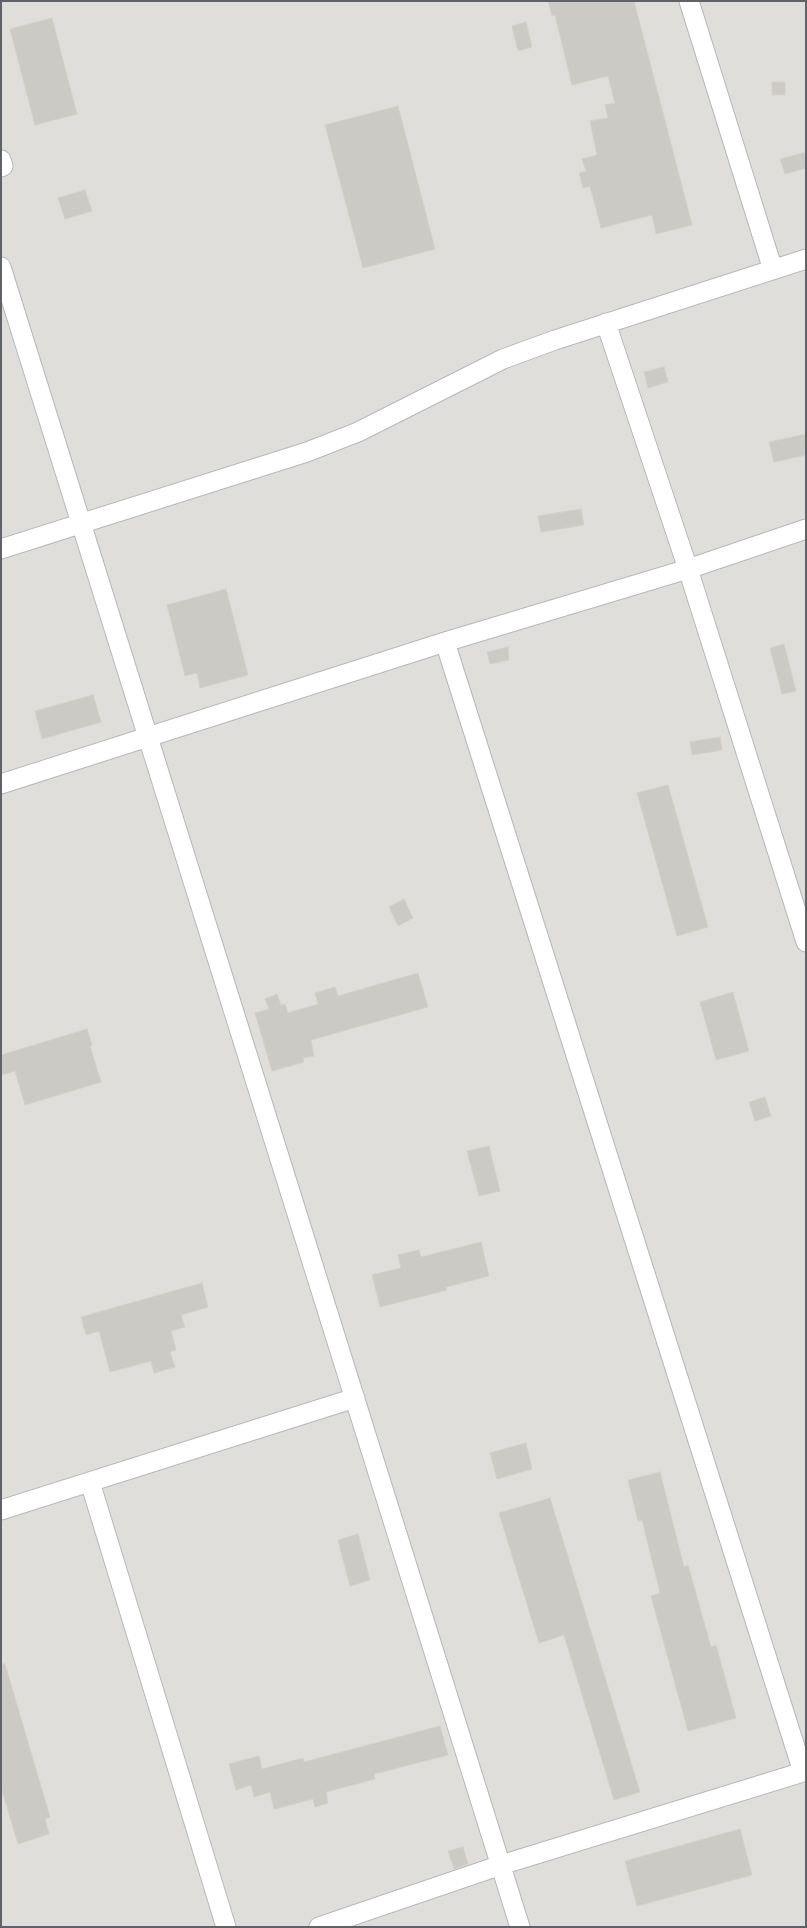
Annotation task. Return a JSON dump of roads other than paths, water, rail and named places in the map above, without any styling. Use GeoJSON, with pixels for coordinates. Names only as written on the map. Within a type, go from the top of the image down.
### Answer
{"type":"FeatureCollection","features":[{"type":"Feature","properties":{"kind":"lane"},"geometry":{"type":"LineString","coordinates":[[689,1],[773,270]]}},
{"type":"Feature","properties":{"kind":"lane"},"geometry":{"type":"LineString","coordinates":[[1,160],[3,166],[1,167]]}},
{"type":"Feature","properties":{"kind":"lane"},"geometry":{"type":"LineString","coordinates":[[1,549],[307,452],[358,432],[503,360],[606,323],[806,259]]}},
{"type":"Feature","properties":{"kind":"lane"},"geometry":{"type":"LineString","coordinates":[[1,268],[520,1927]]}},
{"type":"Feature","properties":{"kind":"lane"},"geometry":{"type":"LineString","coordinates":[[606,323],[688,569],[806,942]]}},
{"type":"Feature","properties":{"kind":"lane"},"geometry":{"type":"LineString","coordinates":[[1,784],[445,642],[688,569],[806,530]]}},
{"type":"Feature","properties":{"kind":"lane"},"geometry":{"type":"LineString","coordinates":[[319,1927],[501,1865],[805,1772],[445,642]]}},
{"type":"Feature","properties":{"kind":"lane"},"geometry":{"type":"LineString","coordinates":[[1,1510],[355,1398]]}},
{"type":"Feature","properties":{"kind":"lane"},"geometry":{"type":"LineString","coordinates":[[90,1482],[226,1927]]}}]}
